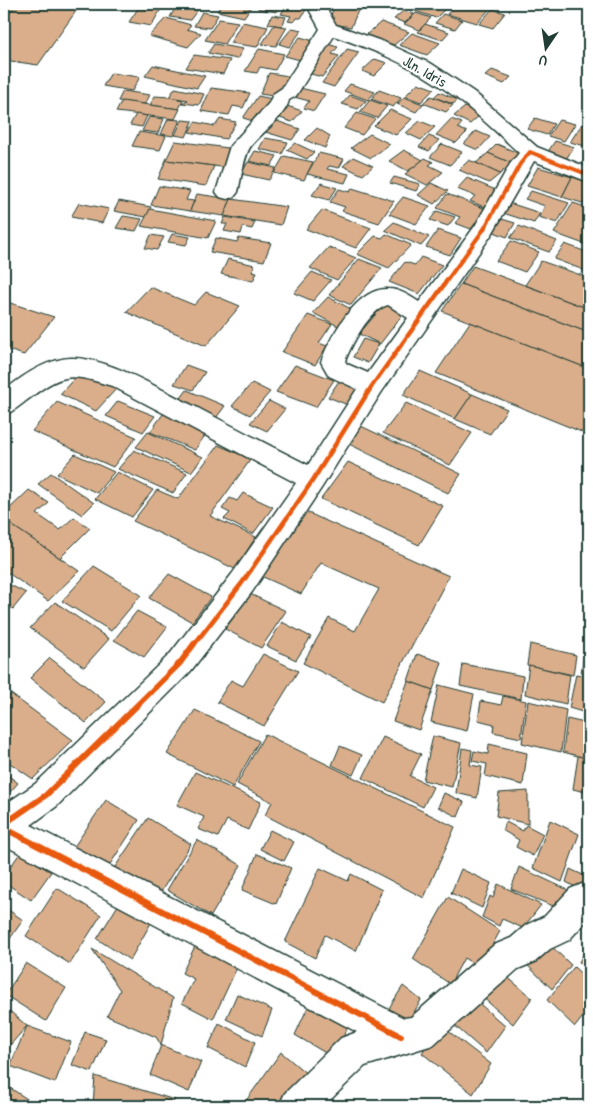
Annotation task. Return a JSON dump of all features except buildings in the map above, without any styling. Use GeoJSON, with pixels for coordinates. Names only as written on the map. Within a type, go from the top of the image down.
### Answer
{"type":"FeatureCollection","features":[{"type":"Feature","properties":{"kind":"street"},"geometry":{"type":"LineString","coordinates":[[227,192],[240,146],[270,116],[279,104],[280,98],[289,92],[329,29],[315,4]]}},
{"type":"Feature","properties":{"kind":"street","name":"Jln. Idris"},"geometry":{"type":"LineString","coordinates":[[329,29],[372,43],[426,69],[465,95],[530,152],[589,175]]}},
{"type":"Feature","properties":{"kind":"street"},"geometry":{"type":"LineString","coordinates":[[4,824],[46,795],[180,663],[242,583],[312,480],[372,386],[484,229],[520,164],[530,152]]}},
{"type":"Feature","properties":{"kind":"street"},"geometry":{"type":"LineString","coordinates":[[372,386],[338,370],[333,362],[358,316],[374,300],[385,297],[400,301],[422,316]]}},
{"type":"Feature","properties":{"kind":"street"},"geometry":{"type":"LineString","coordinates":[[4,405],[26,387],[64,368],[79,368],[121,380],[312,480]]}},
{"type":"Feature","properties":{"kind":"street"},"geometry":{"type":"LineString","coordinates":[[4,828],[401,1036]]}},
{"type":"Feature","properties":{"kind":"street"},"geometry":{"type":"LineString","coordinates":[[298,1106],[354,1051],[420,1032],[506,957],[523,950],[538,937],[557,928],[582,901]]}},
{"type":"Feature","properties":{"kind":"cycle path"},"geometry":{"type":"LineString","coordinates":[[4,824],[46,795],[180,663],[242,583],[313,480],[372,386],[484,229],[520,164],[530,152],[589,175]]}},
{"type":"Feature","properties":{"kind":"cycle path"},"geometry":{"type":"LineString","coordinates":[[4,828],[401,1036]]}}]}
